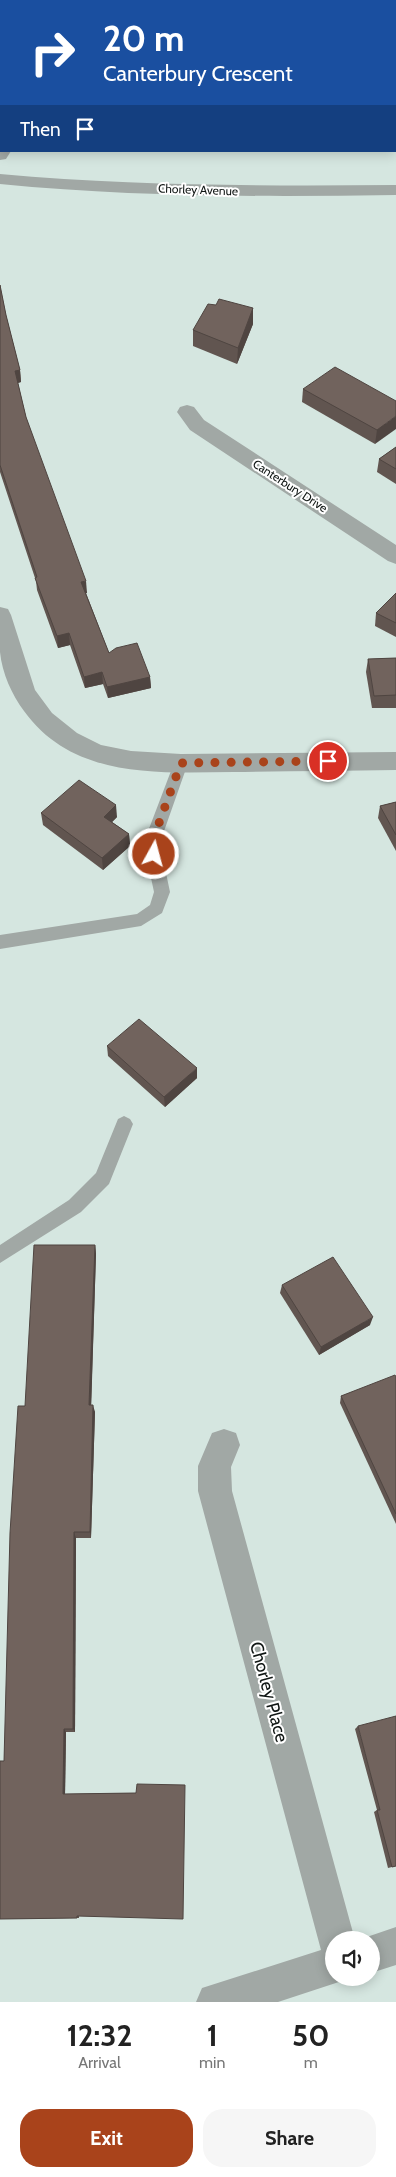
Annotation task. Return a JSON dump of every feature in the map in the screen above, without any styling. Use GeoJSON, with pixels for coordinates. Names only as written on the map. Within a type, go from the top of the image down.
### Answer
{"type":"FeatureCollection","features":[{"type":"Feature","properties":{"kind":"street","name":"Chorley Avenue"},"geometry":{"type":"LineString","coordinates":[[0,179],[56,185],[226,192],[396,190]]}},
{"type":"Feature","properties":{"kind":"street","name":"Canterbury Drive"},"geometry":{"type":"LineString","coordinates":[[187,412],[197,425],[396,556]]}},
{"type":"Feature","properties":{"kind":"street"},"geometry":{"type":"LineString","coordinates":[[0,615],[24,693],[43,719],[68,740],[96,753],[131,760],[181,763],[396,761]]}},
{"type":"Feature","properties":{"kind":"street","name":"Chorley Place"},"geometry":{"type":"LineString","coordinates":[[224,1445],[214,1466],[215,1491],[334,1931]]}},
{"type":"Feature","properties":{"kind":"street"},"geometry":{"type":"LineString","coordinates":[[380,1951],[396,1946]]}},
{"type":"Feature","properties":{"kind":"street"},"geometry":{"type":"LineString","coordinates":[[216,2002],[325,1968]]}},
{"type":"Feature","properties":{"kind":"lane"},"geometry":{"type":"LineString","coordinates":[[0,942],[141,920],[156,909],[162,892],[154,854],[155,834],[181,763]]}},
{"type":"Feature","properties":{"kind":"lane"},"geometry":{"type":"LineString","coordinates":[[0,1255],[75,1206],[103,1178],[124,1124]]}},
{"type":"Feature","properties":{"kind":"building"},"geometry":{"type":"Polygon","coordinates":[[[0,285],[20,370],[15,371],[26,417],[86,581],[81,582],[109,653],[116,648],[137,643],[150,677],[107,687],[102,672],[84,677],[69,633],[57,636],[35,578],[37,577],[0,465],[0,285]]]}},
{"type":"Feature","properties":{"kind":"building"},"geometry":{"type":"Polygon","coordinates":[[[219,299],[253,308],[238,348],[193,330],[208,304],[216,305],[219,299]]]}},
{"type":"Feature","properties":{"kind":"building"},"geometry":{"type":"Polygon","coordinates":[[[335,367],[396,401],[396,416],[377,430],[303,389],[335,367]]]}},
{"type":"Feature","properties":{"kind":"building"},"geometry":{"type":"Polygon","coordinates":[[[396,447],[396,469],[379,459],[396,447]]]}},
{"type":"Feature","properties":{"kind":"building"},"geometry":{"type":"Polygon","coordinates":[[[396,593],[396,623],[376,613],[396,593]]]}},
{"type":"Feature","properties":{"kind":"building"},"geometry":{"type":"Polygon","coordinates":[[[396,658],[396,695],[374,696],[368,659],[396,658]]]}},
{"type":"Feature","properties":{"kind":"building"},"geometry":{"type":"Polygon","coordinates":[[[79,780],[116,805],[104,817],[129,834],[102,858],[41,813],[79,780]]]}},
{"type":"Feature","properties":{"kind":"building"},"geometry":{"type":"Polygon","coordinates":[[[396,802],[396,835],[380,806],[396,802]]]}},
{"type":"Feature","properties":{"kind":"building"},"geometry":{"type":"Polygon","coordinates":[[[139,1019],[197,1068],[164,1097],[107,1046],[139,1019]]]}},
{"type":"Feature","properties":{"kind":"building"},"geometry":{"type":"Polygon","coordinates":[[[34,1245],[95,1245],[89,1405],[93,1405],[90,1532],[74,1532],[73,1729],[64,1729],[63,1794],[136,1793],[137,1784],[185,1785],[183,1919],[77,1916],[77,1918],[0,1919],[0,1761],[4,1761],[10,1533],[18,1406],[25,1406],[34,1245]]]}},
{"type":"Feature","properties":{"kind":"building"},"geometry":{"type":"Polygon","coordinates":[[[333,1257],[373,1317],[321,1347],[282,1285],[333,1257]]]}},
{"type":"Feature","properties":{"kind":"building"},"geometry":{"type":"Polygon","coordinates":[[[395,1375],[396,1377],[396,1514],[341,1396],[395,1375]]]}},
{"type":"Feature","properties":{"kind":"building"},"geometry":{"type":"Polygon","coordinates":[[[396,1716],[396,1866],[392,1867],[377,1810],[380,1810],[358,1726],[396,1716]]]}},
{"type":"Feature","properties":{"kind":"route"},"geometry":{"type":"LineString","coordinates":[[154,854],[155,834],[181,763],[328,761]]}}]}
